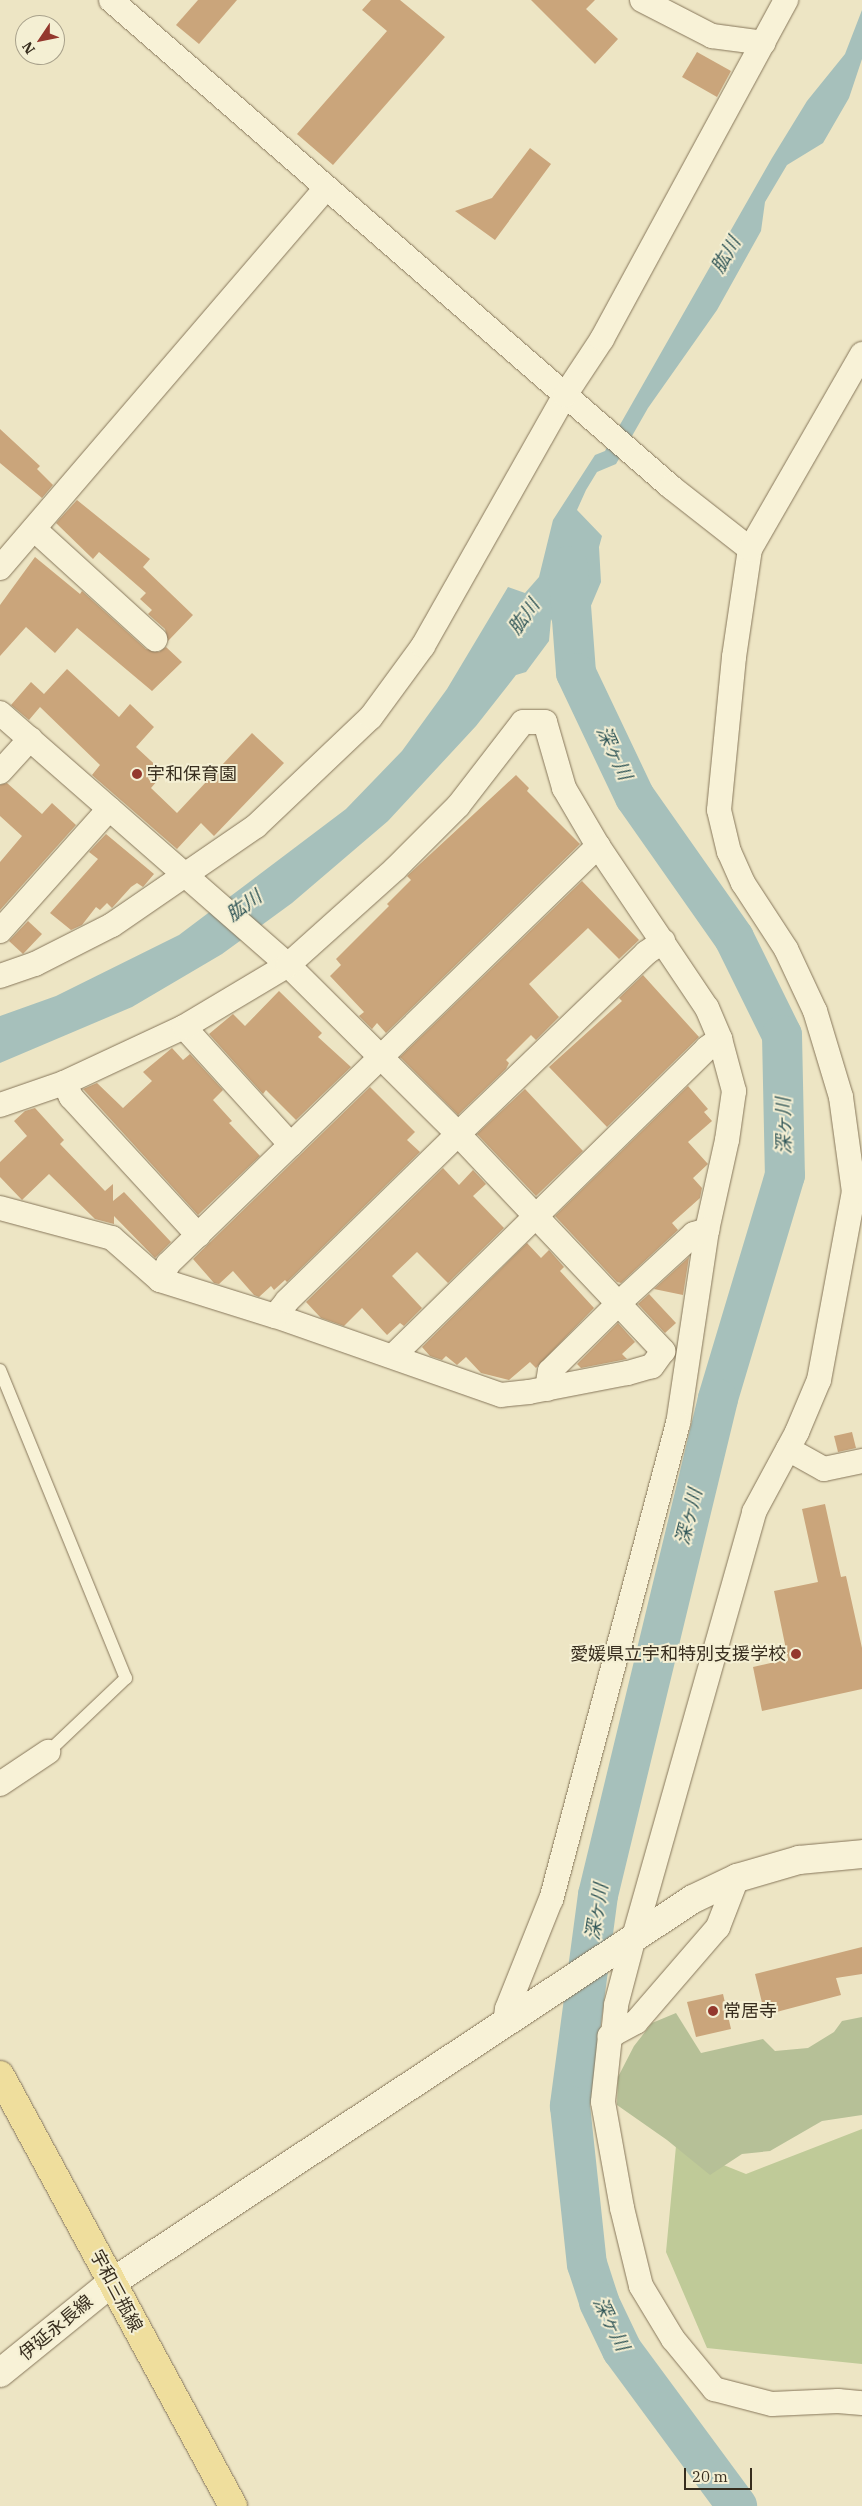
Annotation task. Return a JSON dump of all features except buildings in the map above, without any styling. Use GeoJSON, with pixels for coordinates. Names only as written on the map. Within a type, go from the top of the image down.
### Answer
{"type":"FeatureCollection","features":[{"type":"Feature","properties":{"kind":"main road","name":"宇和三瓶線"},"geometry":{"type":"LineString","coordinates":[[0,2075],[233,2506]]}},
{"type":"Feature","properties":{"kind":"street"},"geometry":{"type":"LineString","coordinates":[[111,0],[671,487],[750,549]]}},
{"type":"Feature","properties":{"kind":"street"},"geometry":{"type":"LineString","coordinates":[[642,0],[666,6],[712,36],[764,43]]}},
{"type":"Feature","properties":{"kind":"street"},"geometry":{"type":"LineString","coordinates":[[0,976],[35,964],[112,925],[188,879],[256,826],[371,717],[423,646],[570,399],[786,0]]}},
{"type":"Feature","properties":{"kind":"street"},"geometry":{"type":"LineString","coordinates":[[0,568],[326,188]]}},
{"type":"Feature","properties":{"kind":"street"},"geometry":{"type":"LineString","coordinates":[[613,2035],[626,1943],[754,1512],[788,1449],[819,1380],[854,1192],[841,1097],[815,1011],[786,949],[743,883],[729,852],[720,810],[734,657],[750,549],[862,354]]}},
{"type":"Feature","properties":{"kind":"street"},"geometry":{"type":"LineString","coordinates":[[34,529],[156,640]]}},
{"type":"Feature","properties":{"kind":"street"},"geometry":{"type":"LineString","coordinates":[[0,712],[266,948],[288,965],[458,1134],[620,1302],[663,1351]]}},
{"type":"Feature","properties":{"kind":"street"},"geometry":{"type":"LineString","coordinates":[[0,1105],[64,1083],[184,1026],[288,965],[396,869],[458,806],[523,722],[545,722],[564,788],[598,846],[707,1008],[720,1039],[734,1091],[727,1140],[707,1230],[678,1422],[616,1647],[564,1854],[541,1926],[507,2009],[514,2018]]}},
{"type":"Feature","properties":{"kind":"street"},"geometry":{"type":"LineString","coordinates":[[0,772],[30,739]]}},
{"type":"Feature","properties":{"kind":"street"},"geometry":{"type":"LineString","coordinates":[[0,931],[109,809]]}},
{"type":"Feature","properties":{"kind":"street"},"geometry":{"type":"LineString","coordinates":[[160,1280],[168,1264],[598,846]]}},
{"type":"Feature","properties":{"kind":"street"},"geometry":{"type":"LineString","coordinates":[[275,1316],[286,1301],[458,1134],[646,953],[663,940]]}},
{"type":"Feature","properties":{"kind":"street"},"geometry":{"type":"LineString","coordinates":[[184,1026],[291,1145]]}},
{"type":"Feature","properties":{"kind":"street"},"geometry":{"type":"LineString","coordinates":[[393,1356],[707,1048],[720,1039]]}},
{"type":"Feature","properties":{"kind":"street"},"geometry":{"type":"LineString","coordinates":[[64,1083],[71,1097],[198,1235]]}},
{"type":"Feature","properties":{"kind":"street"},"geometry":{"type":"LineString","coordinates":[[0,1208],[112,1238],[160,1280],[275,1316],[501,1394],[547,1389],[652,1366],[663,1351],[692,1335]]}},
{"type":"Feature","properties":{"kind":"street"},"geometry":{"type":"LineString","coordinates":[[547,1389],[550,1371],[620,1302],[694,1234],[707,1230]]}},
{"type":"Feature","properties":{"kind":"street"},"geometry":{"type":"LineString","coordinates":[[788,1449],[824,1469],[862,1461]]}},
{"type":"Feature","properties":{"kind":"street"},"geometry":{"type":"LineString","coordinates":[[0,1784],[48,1752]]}},
{"type":"Feature","properties":{"kind":"street","name":"伊延永長線"},"geometry":{"type":"LineString","coordinates":[[0,2372],[111,2283],[693,1900],[737,1878],[799,1860],[862,1854]]}},
{"type":"Feature","properties":{"kind":"street"},"geometry":{"type":"LineString","coordinates":[[737,1878],[718,1927],[636,2022],[610,2036],[606,2058],[603,2102],[622,2208],[640,2286],[672,2340],[714,2389],[772,2404],[838,2401],[862,2403]]}},
{"type":"Feature","properties":{"kind":"lane"},"geometry":{"type":"LineString","coordinates":[[0,1370],[126,1678],[48,1752]]}},
{"type":"Feature","properties":{"kind":"green space"},"geometry":{"type":"Polygon","coordinates":[[[676,2013],[701,2053],[763,2039],[775,2051],[808,2048],[834,2032],[842,2021],[862,2017],[862,2115],[822,2121],[770,2151],[742,2154],[710,2175],[667,2140],[617,2105],[618,2077],[634,2046],[652,2023],[676,2013]]]}},
{"type":"Feature","properties":{"kind":"green space"},"geometry":{"type":"Polygon","coordinates":[[[862,2129],[862,2364],[707,2348],[666,2252],[676,2146],[746,2174],[862,2129]]]}},
{"type":"Feature","properties":{"kind":"water","name":"肱川"},"geometry":{"type":"Polygon","coordinates":[[[862,10],[862,59],[849,98],[823,143],[787,165],[765,202],[761,231],[717,310],[648,408],[616,464],[597,472],[586,490],[577,510],[602,536],[599,547],[601,582],[590,608],[556,631],[551,619],[549,641],[526,672],[516,675],[476,726],[388,821],[292,903],[222,954],[132,1007],[0,1063],[0,1016],[56,996],[179,935],[346,809],[402,751],[447,689],[508,587],[525,593],[539,577],[553,520],[595,455],[605,451],[772,158],[807,101],[845,54],[862,10]]]}},
{"type":"Feature","properties":{"kind":"waterway","name":"深ヶ川"},"geometry":{"type":"LineString","coordinates":[[568,566],[576,673],[635,797],[734,938],[782,1035],[785,1175],[718,1399],[598,1895],[570,2106],[587,2264],[599,2302],[622,2350],[737,2506]]}},
{"type":"Feature","properties":{"kind":"place","name":"宇和保育園"},"geometry":{"type":"Point","coordinates":[137,774]}},
{"type":"Feature","properties":{"kind":"place","name":"愛媛県立宇和特別支援学校"},"geometry":{"type":"Point","coordinates":[796,1654]}},
{"type":"Feature","properties":{"kind":"place","name":"常居寺"},"geometry":{"type":"Point","coordinates":[713,2011]}}]}
